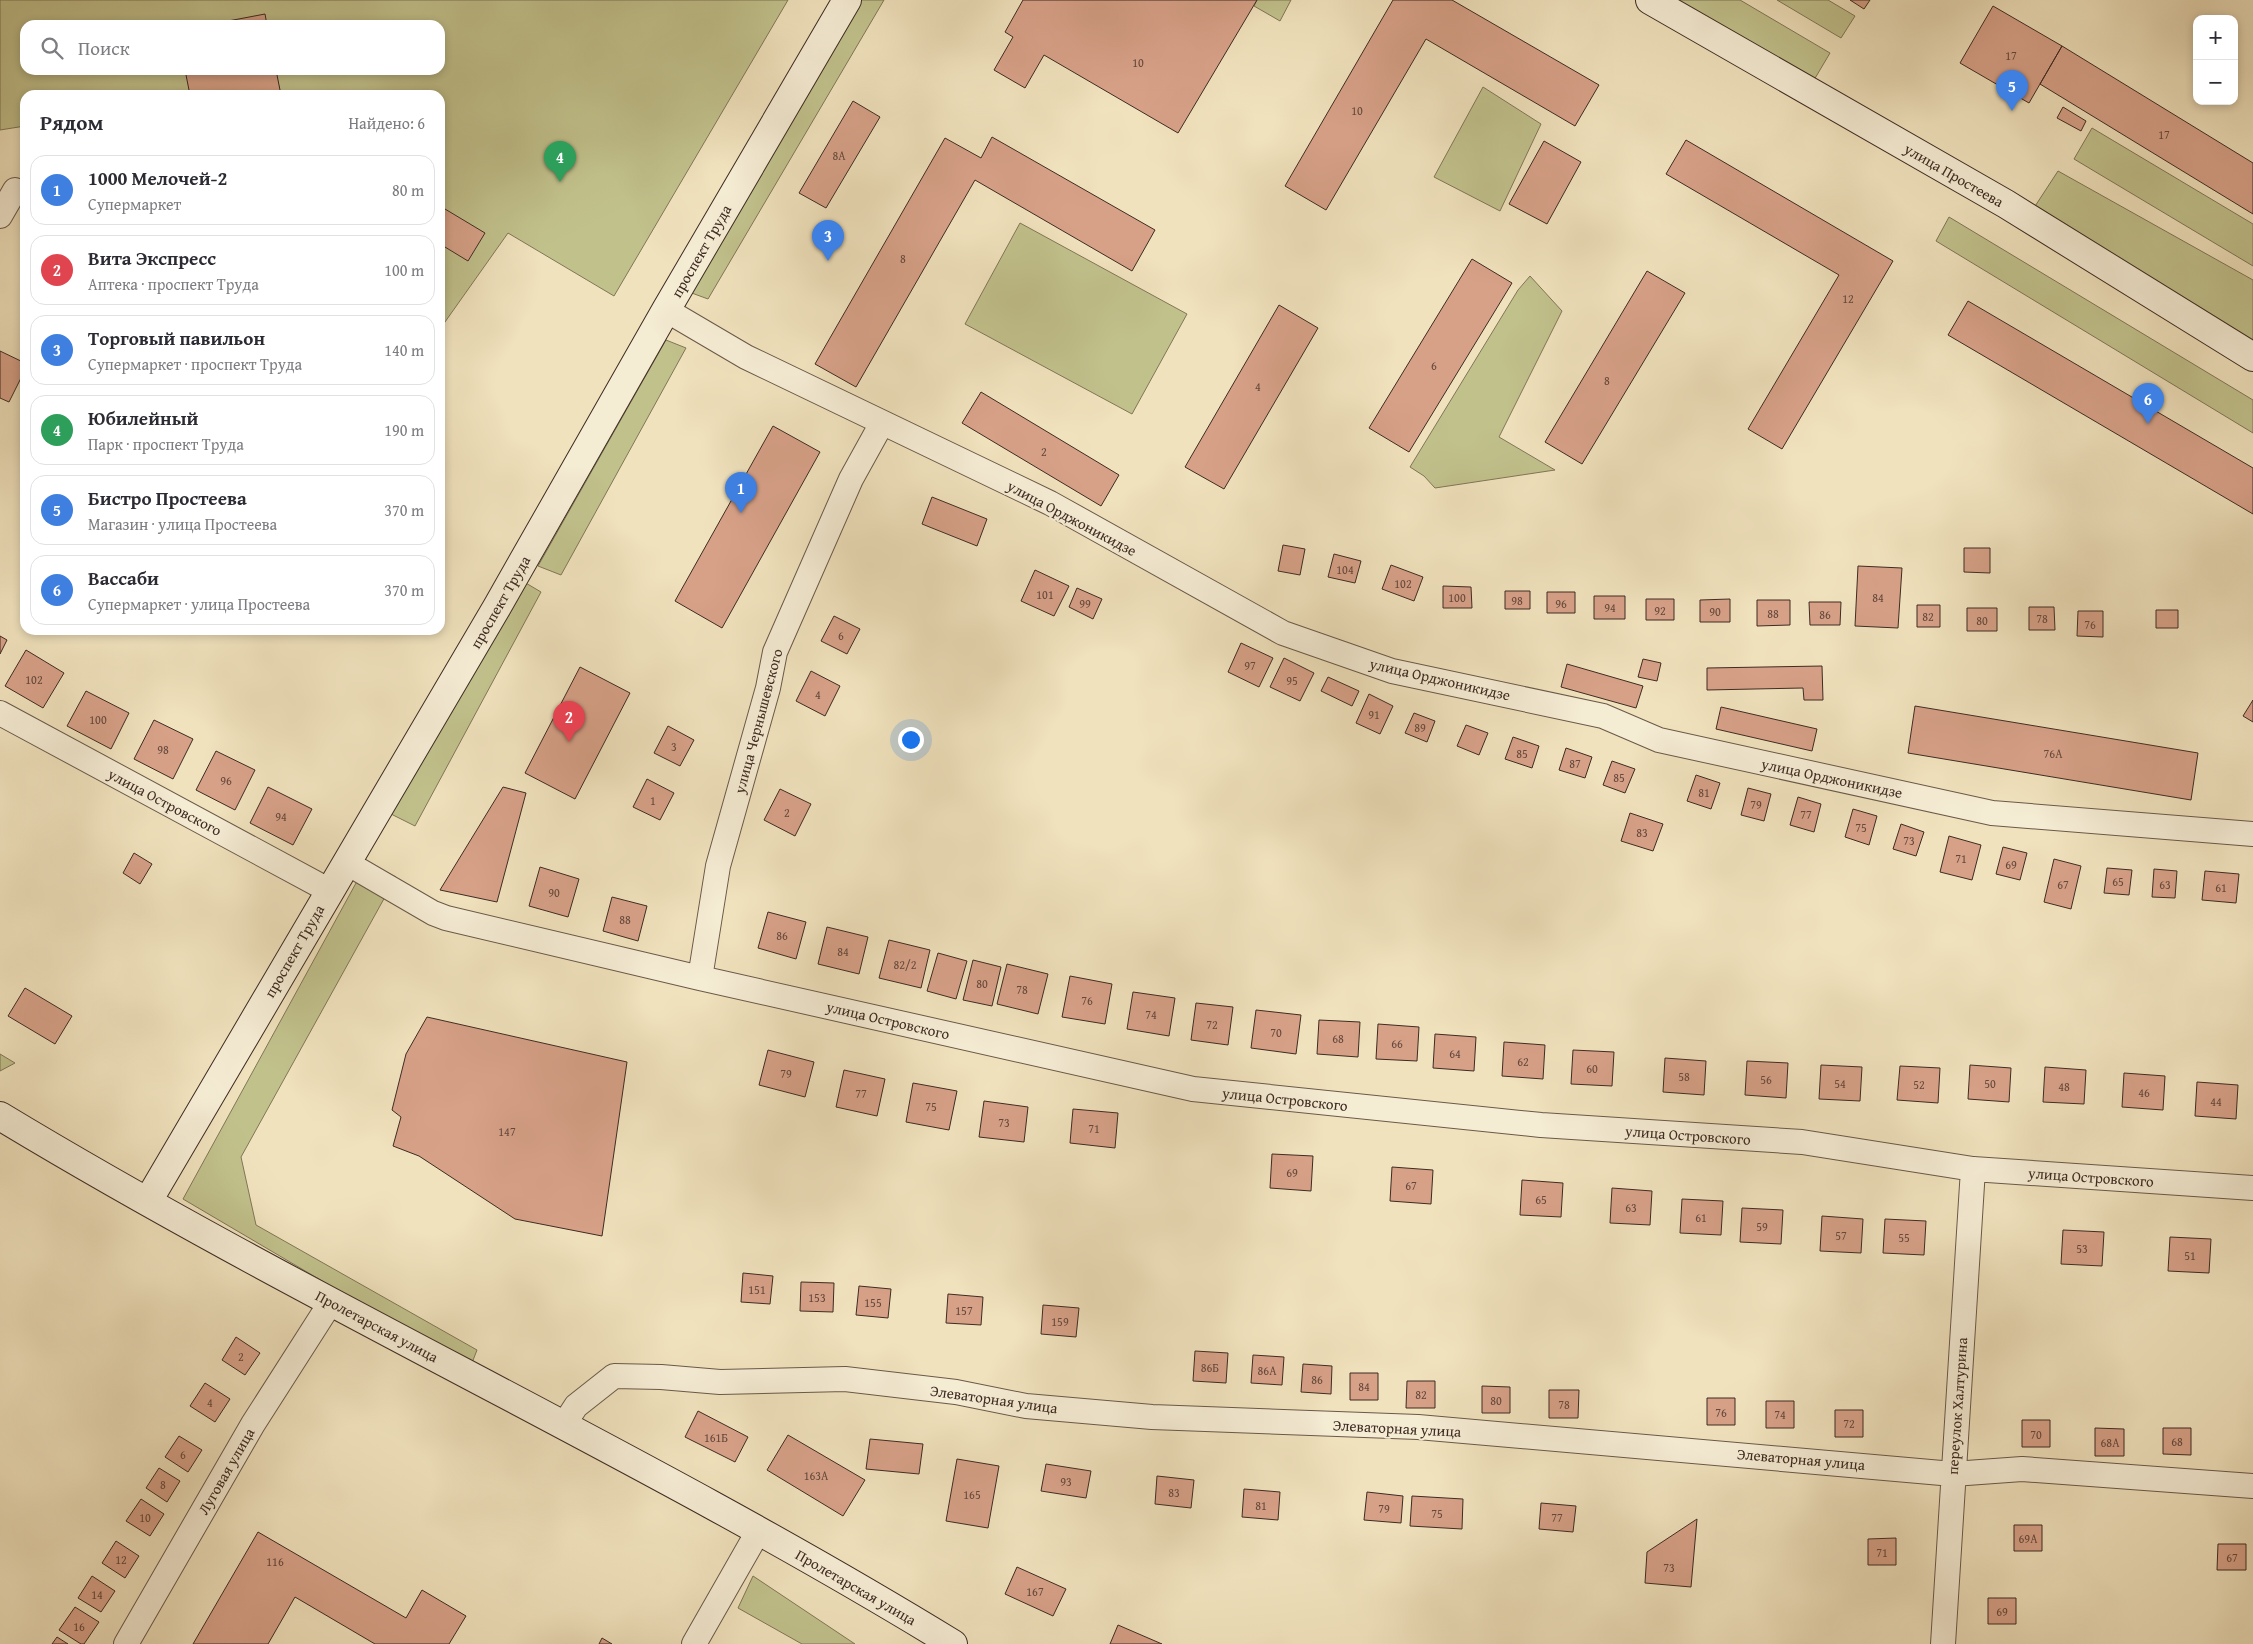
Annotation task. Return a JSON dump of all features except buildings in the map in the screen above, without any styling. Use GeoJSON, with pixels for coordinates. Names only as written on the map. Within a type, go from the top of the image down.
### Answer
{"type":"FeatureCollection","features":[{"type":"Feature","properties":{"kind":"street","name":"проспект Труда"},"geometry":{"type":"LineString","coordinates":[[148,1201],[497,608],[666,310],[847,0]]}},
{"type":"Feature","properties":{"kind":"street","name":"улица Простеева"},"geometry":{"type":"LineString","coordinates":[[1650,0],[2006,204],[2253,357]]}},
{"type":"Feature","properties":{"kind":"street"},"geometry":{"type":"LineString","coordinates":[[0,216],[15,190]]}},
{"type":"Feature","properties":{"kind":"street","name":"улица Орджоникидзе"},"geometry":{"type":"LineString","coordinates":[[666,310],[746,358],[1050,503],[1283,633],[1392,671],[1603,716],[1659,740],[1992,813],[2253,834]]}},
{"type":"Feature","properties":{"kind":"street","name":"улица Чернышевского"},"geometry":{"type":"LineString","coordinates":[[700,978],[718,866],[768,688],[775,652],[851,480],[882,423]]}},
{"type":"Feature","properties":{"kind":"street","name":"улица Островского"},"geometry":{"type":"LineString","coordinates":[[0,713],[330,891]]}},
{"type":"Feature","properties":{"kind":"street","name":"улица Островского"},"geometry":{"type":"LineString","coordinates":[[347,863],[433,913],[446,918],[700,978],[1193,1089],[1541,1126],[1802,1142],[1973,1169],[2253,1188]]}},
{"type":"Feature","properties":{"kind":"street","name":"Пролетарская улица"},"geometry":{"type":"LineString","coordinates":[[0,1116],[148,1201],[331,1302],[759,1530],[953,1644]]}},
{"type":"Feature","properties":{"kind":"street","name":"переулок Халтурина"},"geometry":{"type":"LineString","coordinates":[[1943,1644],[1973,1169]]}},
{"type":"Feature","properties":{"kind":"street","name":"Луговая улица"},"geometry":{"type":"LineString","coordinates":[[126,1644],[254,1424],[331,1302]]}},
{"type":"Feature","properties":{"kind":"street","name":"Элеваторная улица"},"geometry":{"type":"LineString","coordinates":[[563,1426],[576,1406],[614,1376],[661,1377],[720,1382],[845,1379],[956,1392],[1026,1406],[1142,1416],[1418,1428],[1953,1474],[2022,1469],[2253,1486]]}},
{"type":"Feature","properties":{"kind":"street"},"geometry":{"type":"LineString","coordinates":[[694,1644],[759,1530]]}},
{"type":"Feature","properties":{"kind":"green space"},"geometry":{"type":"Polygon","coordinates":[[[0,0],[788,0],[614,296],[508,233],[445,322],[445,90],[20,90],[20,127],[0,130],[0,0]]]}},
{"type":"Feature","properties":{"kind":"green space"},"geometry":{"type":"Polygon","coordinates":[[[861,0],[884,0],[708,299],[689,292],[861,0]]]}},
{"type":"Feature","properties":{"kind":"green space"},"geometry":{"type":"Polygon","coordinates":[[[1257,0],[1291,0],[1280,21],[1254,6],[1257,0]]]}},
{"type":"Feature","properties":{"kind":"green space"},"geometry":{"type":"Polygon","coordinates":[[[1673,0],[1740,0],[1830,53],[1814,80],[1673,0]]]}},
{"type":"Feature","properties":{"kind":"green space"},"geometry":{"type":"Polygon","coordinates":[[[1777,0],[1828,0],[1855,16],[1841,38],[1777,0]]]}},
{"type":"Feature","properties":{"kind":"green space"},"geometry":{"type":"Polygon","coordinates":[[[1483,87],[1541,124],[1500,211],[1434,177],[1483,87]]]}},
{"type":"Feature","properties":{"kind":"green space"},"geometry":{"type":"Polygon","coordinates":[[[2092,128],[2253,224],[2253,266],[2074,159],[2092,128]]]}},
{"type":"Feature","properties":{"kind":"green space"},"geometry":{"type":"Polygon","coordinates":[[[2058,171],[2253,280],[2253,345],[2028,217],[2058,171]]]}},
{"type":"Feature","properties":{"kind":"green space"},"geometry":{"type":"Polygon","coordinates":[[[1949,217],[2253,400],[2253,433],[1936,241],[1949,217]]]}},
{"type":"Feature","properties":{"kind":"green space"},"geometry":{"type":"Polygon","coordinates":[[[1020,223],[1187,314],[1132,414],[965,324],[1020,223]]]}},
{"type":"Feature","properties":{"kind":"green space"},"geometry":{"type":"Polygon","coordinates":[[[1530,276],[1562,311],[1499,437],[1555,470],[1435,488],[1424,476],[1410,467],[1518,290],[1530,276]]]}},
{"type":"Feature","properties":{"kind":"green space"},"geometry":{"type":"Polygon","coordinates":[[[666,340],[686,348],[561,575],[538,566],[666,340]]]}},
{"type":"Feature","properties":{"kind":"green space"},"geometry":{"type":"Polygon","coordinates":[[[519,579],[541,592],[415,826],[389,813],[519,579]]]}},
{"type":"Feature","properties":{"kind":"green space"},"geometry":{"type":"Polygon","coordinates":[[[367,863],[396,877],[241,1157],[256,1225],[477,1350],[470,1368],[183,1199],[367,863]]]}},
{"type":"Feature","properties":{"kind":"green space"},"geometry":{"type":"Polygon","coordinates":[[[0,1054],[15,1063],[0,1071],[0,1054]]]}},
{"type":"Feature","properties":{"kind":"green space"},"geometry":{"type":"Polygon","coordinates":[[[753,1576],[855,1644],[802,1644],[738,1608],[753,1576]]]}},
{"type":"Feature","properties":{"kind":"place","name":"Бистро Простеева"},"geometry":{"type":"Point","coordinates":[2012,111]}},
{"type":"Feature","properties":{"kind":"place","name":"Юбилейный"},"geometry":{"type":"Point","coordinates":[560,182]}},
{"type":"Feature","properties":{"kind":"place","name":"Торговый павильон"},"geometry":{"type":"Point","coordinates":[828,261]}},
{"type":"Feature","properties":{"kind":"place","name":"Вассаби"},"geometry":{"type":"Point","coordinates":[2148,424]}},
{"type":"Feature","properties":{"kind":"place","name":"1000 Мелочей-2"},"geometry":{"type":"Point","coordinates":[741,513]}},
{"type":"Feature","properties":{"kind":"place","name":"Вита Экспресс"},"geometry":{"type":"Point","coordinates":[569,742]}}]}
